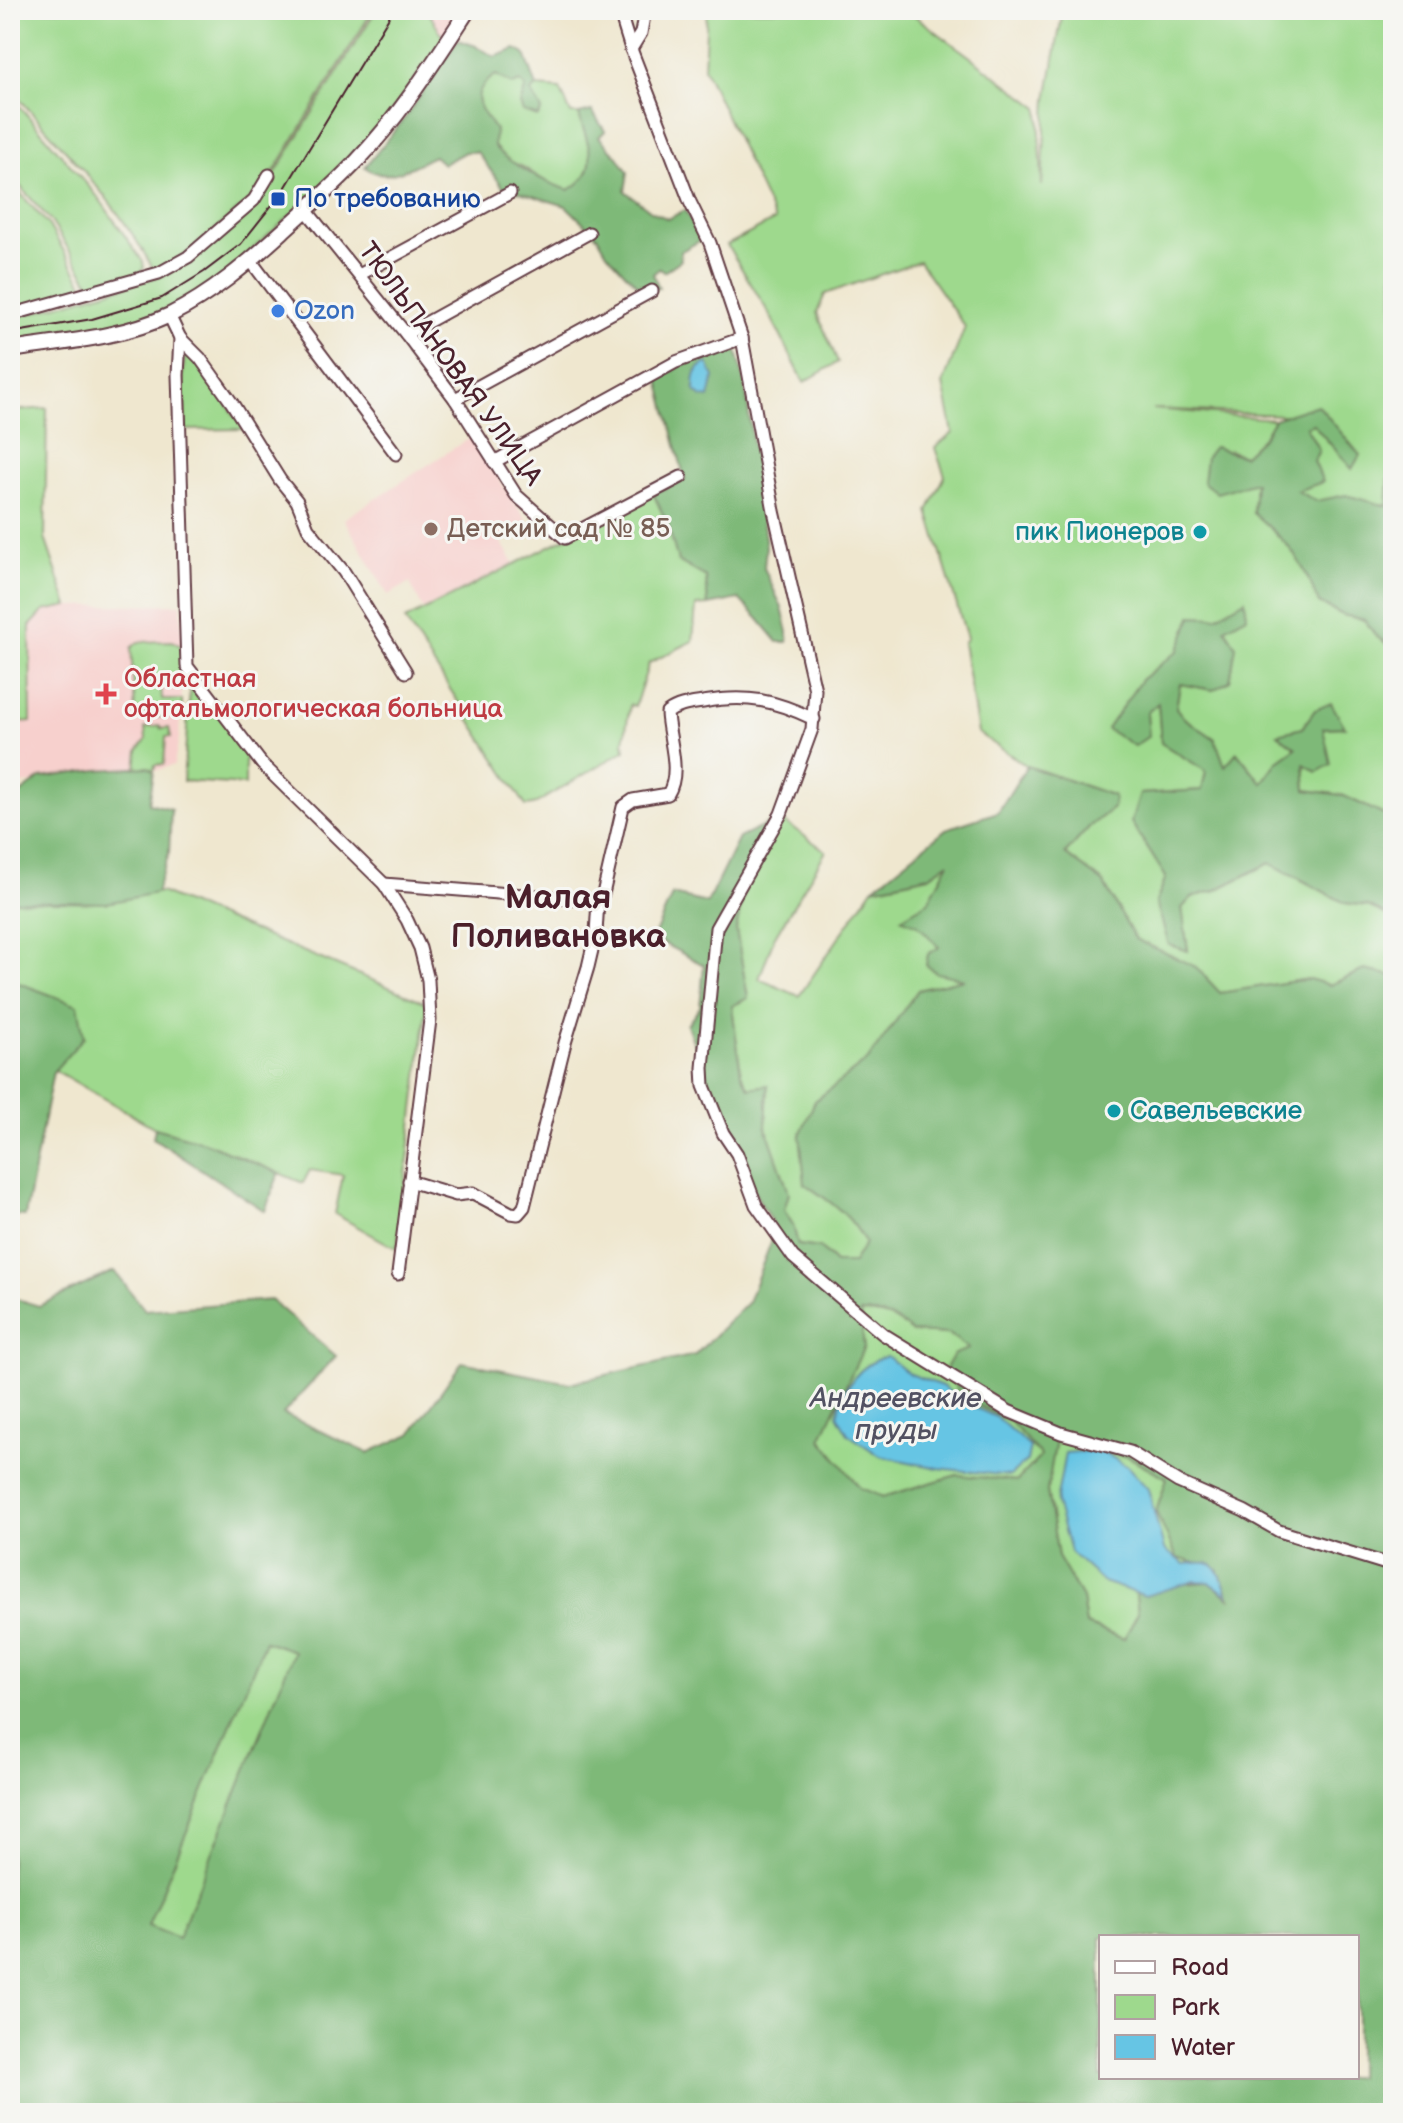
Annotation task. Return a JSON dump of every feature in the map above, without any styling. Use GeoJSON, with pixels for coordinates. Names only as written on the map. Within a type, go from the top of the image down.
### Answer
{"type":"FeatureCollection","features":[{"type":"Feature","properties":{"kind":"main road"},"geometry":{"type":"LineString","coordinates":[[10,350],[83,339],[138,326],[169,315],[213,290],[251,261],[366,150],[399,110],[468,10]]}},
{"type":"Feature","properties":{"kind":"street"},"geometry":{"type":"LineString","coordinates":[[619,10],[690,202],[710,243],[742,338],[774,511],[815,690],[814,719],[781,814],[716,928],[704,1086],[723,1133],[737,1154],[756,1205],[793,1257],[883,1334],[1008,1411],[1061,1433],[1130,1452],[1178,1482],[1244,1511],[1279,1531],[1393,1566]]}},
{"type":"Feature","properties":{"kind":"street"},"geometry":{"type":"LineString","coordinates":[[631,49],[641,33],[645,10]]}},
{"type":"Feature","properties":{"kind":"street"},"geometry":{"type":"LineString","coordinates":[[10,315],[159,273],[188,257],[254,200],[269,175]]}},
{"type":"Feature","properties":{"kind":"street"},"geometry":{"type":"LineString","coordinates":[[359,275],[510,193]]}},
{"type":"Feature","properties":{"kind":"street","name":"ТЮЛЬПАНОВАЯ УЛИЦА"},"geometry":{"type":"LineString","coordinates":[[306,210],[455,399],[516,495],[565,538],[681,477]]}},
{"type":"Feature","properties":{"kind":"street"},"geometry":{"type":"LineString","coordinates":[[406,334],[589,233]]}},
{"type":"Feature","properties":{"kind":"street"},"geometry":{"type":"LineString","coordinates":[[251,261],[396,454]]}},
{"type":"Feature","properties":{"kind":"street"},"geometry":{"type":"LineString","coordinates":[[455,399],[652,291]]}},
{"type":"Feature","properties":{"kind":"street"},"geometry":{"type":"LineString","coordinates":[[169,315],[180,338],[200,358],[232,403],[280,480],[297,501],[308,528],[344,572],[406,672]]}},
{"type":"Feature","properties":{"kind":"street"},"geometry":{"type":"LineString","coordinates":[[180,338],[178,375],[187,666],[262,764],[384,884],[420,948],[431,1002],[398,1274]]}},
{"type":"Feature","properties":{"kind":"street"},"geometry":{"type":"LineString","coordinates":[[494,462],[676,362],[742,338]]}},
{"type":"Feature","properties":{"kind":"street"},"geometry":{"type":"LineString","coordinates":[[409,1181],[456,1195],[473,1193],[511,1213],[518,1214],[524,1207],[565,1043],[588,967],[596,933],[598,901],[603,894],[623,807],[633,800],[668,794],[672,789],[675,769],[667,713],[681,706],[732,697],[756,698],[814,719]]}},
{"type":"Feature","properties":{"kind":"street"},"geometry":{"type":"LineString","coordinates":[[384,884],[598,901]]}},
{"type":"Feature","properties":{"kind":"shaded area"},"geometry":{"type":"Polygon","coordinates":[[[427,10],[463,10],[444,38],[427,10]]]}},
{"type":"Feature","properties":{"kind":"shaded area","name":"Детский сад № 85"},"geometry":{"type":"Polygon","coordinates":[[[471,437],[527,521],[498,537],[514,563],[423,609],[410,583],[388,595],[344,519],[471,437]]]}},
{"type":"Feature","properties":{"kind":"shaded area","name":"Областная офтальмологическая больница"},"geometry":{"type":"Polygon","coordinates":[[[181,604],[183,665],[179,738],[174,765],[154,771],[10,785],[10,723],[31,722],[30,626],[44,611],[68,606],[181,604]]]}},
{"type":"Feature","properties":{"kind":"green space"},"geometry":{"type":"Polygon","coordinates":[[[10,10],[373,10],[275,170],[251,199],[187,254],[154,271],[140,245],[106,198],[10,88],[10,10]]]}},
{"type":"Feature","properties":{"kind":"green space"},"geometry":{"type":"Polygon","coordinates":[[[376,10],[427,10],[444,38],[355,157],[212,286],[175,306],[129,324],[10,345],[10,319],[160,276],[268,185],[376,10]]]}},
{"type":"Feature","properties":{"kind":"green space"},"geometry":{"type":"Polygon","coordinates":[[[707,10],[907,10],[1039,108],[1042,186],[1047,99],[1063,10],[1393,10],[1393,618],[1284,489],[1302,416],[1153,409],[1274,419],[1264,436],[1243,456],[1229,450],[1217,492],[1255,482],[1253,513],[1293,553],[1319,603],[1343,615],[1365,620],[1375,635],[1393,648],[1393,807],[1386,816],[1342,795],[1306,790],[1304,763],[1323,728],[1345,727],[1315,710],[1302,728],[1279,735],[1296,748],[1278,761],[1262,783],[1237,752],[1225,767],[1215,739],[1184,718],[1176,708],[1180,684],[1213,690],[1216,617],[1192,617],[1178,651],[1141,680],[1147,712],[1158,702],[1161,743],[1206,771],[1202,790],[1141,794],[1131,822],[1166,877],[1156,902],[1169,945],[1188,950],[1182,908],[1192,897],[1214,891],[1270,863],[1345,903],[1368,906],[1393,918],[1393,976],[1364,970],[1329,985],[1309,979],[1220,993],[1196,967],[1135,939],[1103,882],[1065,854],[1090,826],[1113,808],[1114,796],[1027,766],[978,733],[963,643],[967,638],[928,511],[945,476],[935,448],[953,433],[943,384],[965,327],[919,261],[825,294],[817,313],[838,362],[804,382],[770,315],[727,245],[775,220],[704,68],[707,10]]]}},
{"type":"Feature","properties":{"kind":"green space"},"geometry":{"type":"Polygon","coordinates":[[[458,40],[495,57],[516,49],[525,54],[537,87],[531,92],[542,110],[538,117],[523,112],[520,104],[526,87],[520,82],[513,85],[496,75],[479,95],[481,108],[495,130],[494,146],[508,159],[539,178],[569,190],[580,182],[590,164],[579,114],[592,111],[605,131],[599,137],[628,172],[625,191],[651,211],[668,219],[685,210],[701,240],[680,252],[681,260],[664,272],[660,268],[653,274],[659,288],[644,290],[566,206],[503,187],[477,152],[465,152],[443,164],[434,156],[391,174],[374,172],[365,167],[405,118],[458,40]]]}},
{"type":"Feature","properties":{"kind":"green space"},"geometry":{"type":"Polygon","coordinates":[[[496,75],[537,87],[560,89],[571,114],[579,114],[592,156],[587,186],[569,190],[551,185],[504,159],[466,110],[484,82],[496,75]]]}},
{"type":"Feature","properties":{"kind":"green space"},"geometry":{"type":"Polygon","coordinates":[[[10,95],[98,197],[143,262],[144,268],[138,275],[94,290],[51,221],[10,175],[10,95]]]}},
{"type":"Feature","properties":{"kind":"green space"},"geometry":{"type":"Polygon","coordinates":[[[10,182],[48,224],[85,288],[80,293],[10,311],[10,182]]]}},
{"type":"Feature","properties":{"kind":"green space"},"geometry":{"type":"Polygon","coordinates":[[[736,347],[745,384],[766,546],[764,568],[782,608],[788,642],[778,642],[739,599],[708,605],[706,577],[678,561],[668,525],[653,493],[685,480],[659,380],[682,365],[736,347]]]}},
{"type":"Feature","properties":{"kind":"green space"},"geometry":{"type":"Polygon","coordinates":[[[185,350],[191,352],[244,429],[186,430],[185,350]]]}},
{"type":"Feature","properties":{"kind":"green space"},"geometry":{"type":"Polygon","coordinates":[[[1318,405],[1360,455],[1352,469],[1313,424],[1306,427],[1319,450],[1314,461],[1323,482],[1297,491],[1316,501],[1346,495],[1387,506],[1390,459],[1393,460],[1393,648],[1375,635],[1365,620],[1343,615],[1319,603],[1293,553],[1253,513],[1255,482],[1217,493],[1203,482],[1206,457],[1214,447],[1243,456],[1264,436],[1274,419],[1318,405]]]}},
{"type":"Feature","properties":{"kind":"green space"},"geometry":{"type":"Polygon","coordinates":[[[47,408],[45,538],[68,606],[44,611],[30,626],[31,722],[10,723],[10,411],[47,408]]]}},
{"type":"Feature","properties":{"kind":"green space"},"geometry":{"type":"Polygon","coordinates":[[[653,493],[668,525],[678,561],[706,577],[708,605],[696,606],[693,641],[649,663],[635,706],[630,705],[625,750],[533,805],[526,806],[405,620],[653,493]]]}},
{"type":"Feature","properties":{"kind":"green space"},"geometry":{"type":"Polygon","coordinates":[[[1245,600],[1247,616],[1225,628],[1236,646],[1230,681],[1213,690],[1180,684],[1176,708],[1184,718],[1215,739],[1225,766],[1237,752],[1262,783],[1278,761],[1296,748],[1278,734],[1302,728],[1315,710],[1331,703],[1345,727],[1323,728],[1331,764],[1317,772],[1304,764],[1306,790],[1342,795],[1386,816],[1393,807],[1393,918],[1368,906],[1345,903],[1270,863],[1214,891],[1192,897],[1182,908],[1188,951],[1169,945],[1156,902],[1166,877],[1131,822],[1140,794],[1202,790],[1206,771],[1161,743],[1158,703],[1147,713],[1149,736],[1134,746],[1107,729],[1141,680],[1178,651],[1192,616],[1216,617],[1245,600]]]}},
{"type":"Feature","properties":{"kind":"green space"},"geometry":{"type":"Polygon","coordinates":[[[172,641],[183,647],[181,675],[161,679],[162,700],[182,700],[182,707],[168,708],[169,716],[143,718],[143,710],[135,710],[131,648],[138,642],[172,641]]]}},
{"type":"Feature","properties":{"kind":"green space"},"geometry":{"type":"Polygon","coordinates":[[[191,677],[245,748],[245,785],[183,781],[191,677]]]}},
{"type":"Feature","properties":{"kind":"green space"},"geometry":{"type":"Polygon","coordinates":[[[160,726],[161,729],[169,728],[171,737],[166,737],[164,764],[155,765],[154,771],[147,767],[136,768],[138,751],[146,740],[145,728],[160,726]]]}},
{"type":"Feature","properties":{"kind":"green space"},"geometry":{"type":"Polygon","coordinates":[[[1027,766],[1114,796],[1113,808],[1090,826],[1065,854],[1103,882],[1135,939],[1196,967],[1220,993],[1309,979],[1330,985],[1364,970],[1393,976],[1393,2113],[10,2113],[10,1297],[39,1306],[114,1271],[145,1310],[271,1300],[336,1356],[283,1414],[368,1453],[411,1434],[462,1362],[570,1383],[695,1355],[748,1302],[776,1229],[737,1155],[687,1025],[700,1007],[704,965],[653,938],[672,895],[707,903],[739,838],[768,824],[751,855],[736,930],[748,998],[732,1006],[741,1074],[749,1088],[768,1085],[766,1127],[789,1193],[784,1210],[793,1225],[798,1245],[820,1248],[835,1263],[853,1263],[865,1243],[846,1216],[805,1184],[800,1135],[815,1101],[868,1060],[918,990],[964,979],[937,973],[926,965],[928,954],[939,947],[918,925],[901,918],[928,902],[949,862],[929,876],[873,888],[946,829],[998,812],[1027,766]],[[860,1313],[864,1347],[821,1439],[860,1488],[883,1497],[957,1475],[1017,1481],[1041,1456],[1010,1421],[961,1397],[946,1368],[954,1354],[969,1349],[949,1334],[911,1332],[888,1317],[860,1313]],[[1056,1440],[1047,1491],[1058,1557],[1082,1598],[1086,1625],[1124,1639],[1138,1613],[1135,1588],[1209,1582],[1230,1598],[1218,1569],[1177,1558],[1156,1512],[1167,1478],[1129,1457],[1056,1440]],[[265,1641],[148,1926],[178,1938],[294,1651],[265,1641]]]}},
{"type":"Feature","properties":{"kind":"green space"},"geometry":{"type":"Polygon","coordinates":[[[148,767],[154,771],[149,803],[171,809],[169,853],[156,893],[107,903],[10,901],[10,801],[41,778],[148,767]]]}},
{"type":"Feature","properties":{"kind":"green space"},"geometry":{"type":"Polygon","coordinates":[[[783,821],[826,851],[774,938],[759,979],[799,996],[873,888],[929,876],[950,861],[966,979],[918,990],[868,1060],[815,1101],[805,1184],[840,1209],[865,1243],[853,1264],[835,1263],[820,1248],[798,1245],[793,1225],[784,1210],[789,1193],[766,1127],[768,1086],[749,1088],[741,1074],[732,1006],[748,998],[736,930],[751,855],[768,824],[783,821]]]}},
{"type":"Feature","properties":{"kind":"green space"},"geometry":{"type":"Polygon","coordinates":[[[160,892],[427,1003],[397,1249],[335,1214],[343,1175],[310,1170],[303,1183],[207,1143],[155,1128],[46,1065],[10,980],[10,899],[109,901],[160,892]]]}},
{"type":"Feature","properties":{"kind":"green space"},"geometry":{"type":"Polygon","coordinates":[[[10,978],[78,1005],[84,1037],[53,1072],[25,1216],[10,1215],[10,978]]]}},
{"type":"Feature","properties":{"kind":"green space"},"geometry":{"type":"Polygon","coordinates":[[[155,1128],[207,1143],[279,1173],[265,1211],[153,1138],[155,1128]]]}},
{"type":"Feature","properties":{"kind":"green space"},"geometry":{"type":"Polygon","coordinates":[[[859,1313],[888,1317],[911,1332],[949,1334],[970,1349],[1010,1421],[1041,1456],[1017,1481],[957,1475],[883,1497],[860,1488],[821,1439],[836,1402],[859,1313]]]}},
{"type":"Feature","properties":{"kind":"green space"},"geometry":{"type":"Polygon","coordinates":[[[1055,1439],[1129,1457],[1167,1478],[1156,1512],[1219,1569],[1231,1600],[1135,1589],[1138,1613],[1124,1639],[1086,1625],[1082,1598],[1058,1557],[1047,1491],[1055,1439]]]}},
{"type":"Feature","properties":{"kind":"green space"},"geometry":{"type":"Polygon","coordinates":[[[194,1621],[321,1650],[203,1949],[115,1921],[194,1621]]]}},
{"type":"Feature","properties":{"kind":"water"},"geometry":{"type":"Polygon","coordinates":[[[708,363],[714,377],[709,398],[702,397],[694,387],[698,370],[708,363]]]}},
{"type":"Feature","properties":{"kind":"water","name":"Андреевские пруды"},"geometry":{"type":"Polygon","coordinates":[[[887,1356],[908,1373],[942,1386],[967,1404],[996,1417],[1030,1447],[1027,1461],[1010,1476],[938,1468],[880,1456],[848,1434],[837,1415],[843,1395],[860,1371],[887,1356]]]}},
{"type":"Feature","properties":{"kind":"water"},"geometry":{"type":"Polygon","coordinates":[[[1100,1450],[1128,1467],[1148,1489],[1164,1549],[1184,1564],[1214,1566],[1228,1595],[1209,1582],[1195,1581],[1145,1596],[1103,1582],[1070,1552],[1056,1503],[1065,1453],[1100,1450]]]}},
{"type":"Feature","properties":{"kind":"tram line"},"geometry":{"type":"LineString","coordinates":[[10,333],[92,319],[162,298],[241,244],[284,190],[393,10]]}},
{"type":"Feature","properties":{"kind":"place","name":"По требованию"},"geometry":{"type":"Point","coordinates":[278,199]}},
{"type":"Feature","properties":{"kind":"place","name":"Ozon"},"geometry":{"type":"Point","coordinates":[278,311]}},
{"type":"Feature","properties":{"kind":"place","name":"Детский сад № 85"},"geometry":{"type":"Point","coordinates":[431,529]}},
{"type":"Feature","properties":{"kind":"place","name":"пик Пионеров"},"geometry":{"type":"Point","coordinates":[1200,532]}},
{"type":"Feature","properties":{"kind":"place","name":"Областная офтальмологическая больница"},"geometry":{"type":"Point","coordinates":[106,694]}},
{"type":"Feature","properties":{"kind":"place","name":"Савельевские"},"geometry":{"type":"Point","coordinates":[1114,1111]}},
{"type":"Feature","properties":{"kind":"district","name":"Малая Поливановка"},"geometry":{"type":"Point","coordinates":[558,916]}}]}
